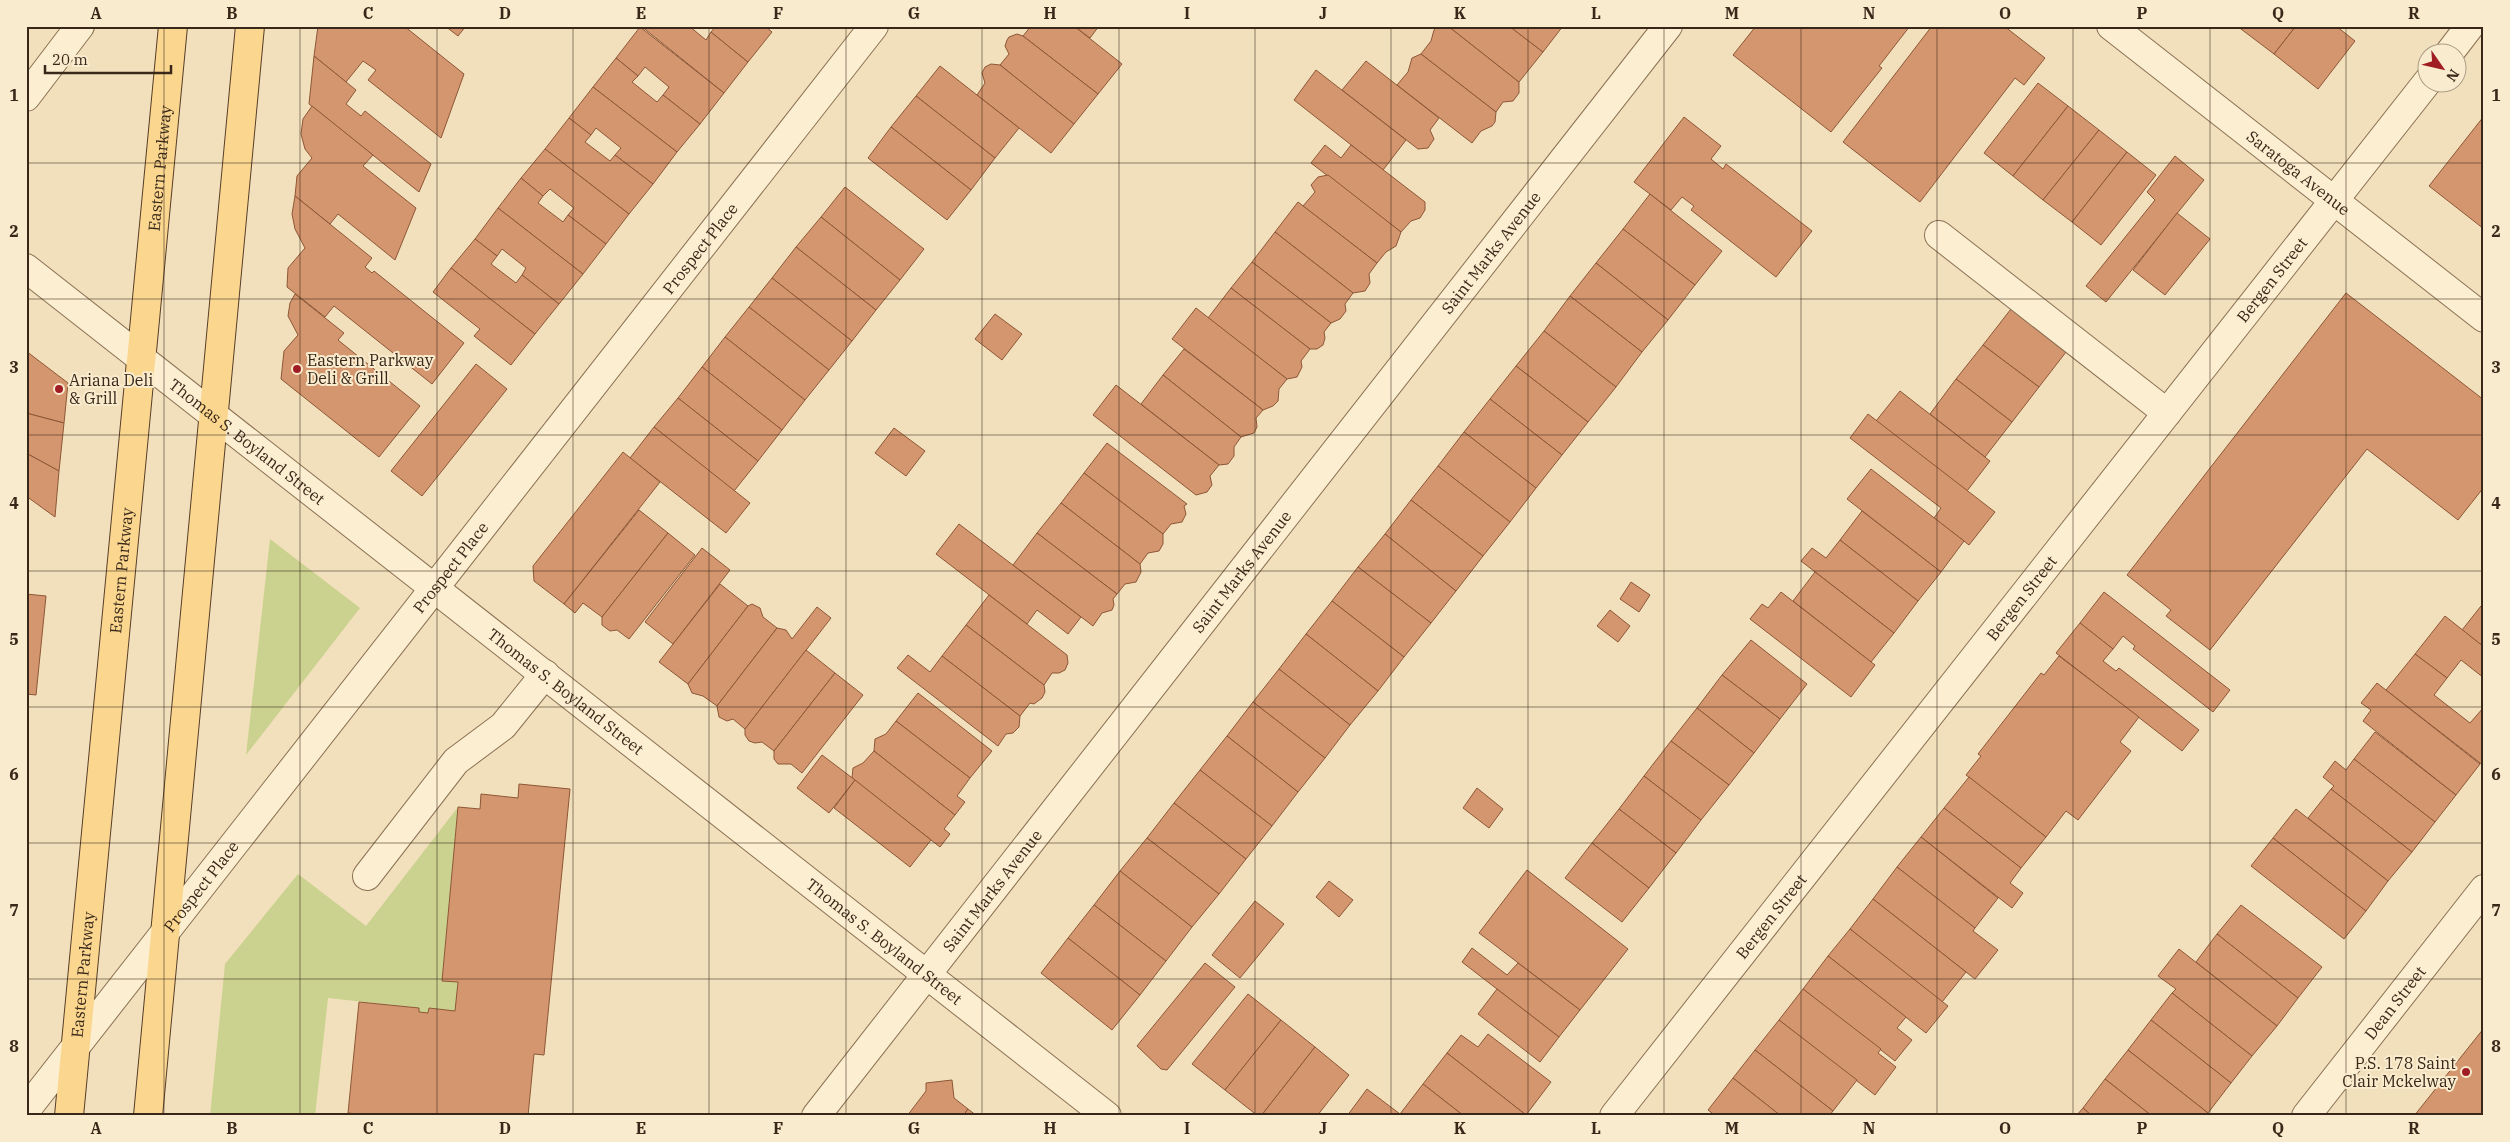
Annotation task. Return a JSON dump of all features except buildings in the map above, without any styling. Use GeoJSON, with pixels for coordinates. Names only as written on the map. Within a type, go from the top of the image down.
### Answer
{"type":"FeatureCollection","features":[{"type":"Feature","properties":{"kind":"main road","name":"Eastern Parkway"},"geometry":{"type":"LineString","coordinates":[[70,1116],[173,26]]}},
{"type":"Feature","properties":{"kind":"main road"},"geometry":{"type":"LineString","coordinates":[[148,1116],[250,26]]}},
{"type":"Feature","properties":{"kind":"street"},"geometry":{"type":"LineString","coordinates":[[26,96],[80,26]]}},
{"type":"Feature","properties":{"kind":"street","name":"Prospect Place"},"geometry":{"type":"LineString","coordinates":[[26,1110],[874,26]]}},
{"type":"Feature","properties":{"kind":"street","name":"Saint Marks Avenue"},"geometry":{"type":"LineString","coordinates":[[816,1116],[1668,26]]}},
{"type":"Feature","properties":{"kind":"street","name":"Saratoga Avenue"},"geometry":{"type":"LineString","coordinates":[[2111,26],[2484,318]]}},
{"type":"Feature","properties":{"kind":"street"},"geometry":{"type":"LineString","coordinates":[[2458,42],[2470,26]]}},
{"type":"Feature","properties":{"kind":"street","name":"Bergen Street"},"geometry":{"type":"LineString","coordinates":[[1614,1116],[2419,92]]}},
{"type":"Feature","properties":{"kind":"street"},"geometry":{"type":"LineString","coordinates":[[1939,235],[2167,413]]}},
{"type":"Feature","properties":{"kind":"street","name":"Thomas S. Boyland Street"},"geometry":{"type":"LineString","coordinates":[[26,268],[1107,1116]]}},
{"type":"Feature","properties":{"kind":"street"},"geometry":{"type":"LineString","coordinates":[[366,876],[456,761],[503,726],[545,674]]}},
{"type":"Feature","properties":{"kind":"street","name":"Dean Street"},"geometry":{"type":"LineString","coordinates":[[2306,1116],[2484,889]]}},
{"type":"Feature","properties":{"kind":"green space"},"geometry":{"type":"Polygon","coordinates":[[[270,539],[360,608],[246,755],[270,539]]]}},
{"type":"Feature","properties":{"kind":"green space"},"geometry":{"type":"Polygon","coordinates":[[[458,807],[442,980],[458,982],[455,1011],[429,1008],[428,1013],[419,1012],[419,1008],[328,998],[315,1116],[210,1116],[225,964],[298,874],[366,926],[458,807]]]}},
{"type":"Feature","properties":{"kind":"place","name":"Eastern Parkway Deli & Grill"},"geometry":{"type":"Point","coordinates":[297,369]}},
{"type":"Feature","properties":{"kind":"place","name":"Ariana Deli & Grill"},"geometry":{"type":"Point","coordinates":[59,389]}},
{"type":"Feature","properties":{"kind":"place","name":"P.S. 178 Saint Clair Mckelway"},"geometry":{"type":"Point","coordinates":[2466,1072]}}]}
